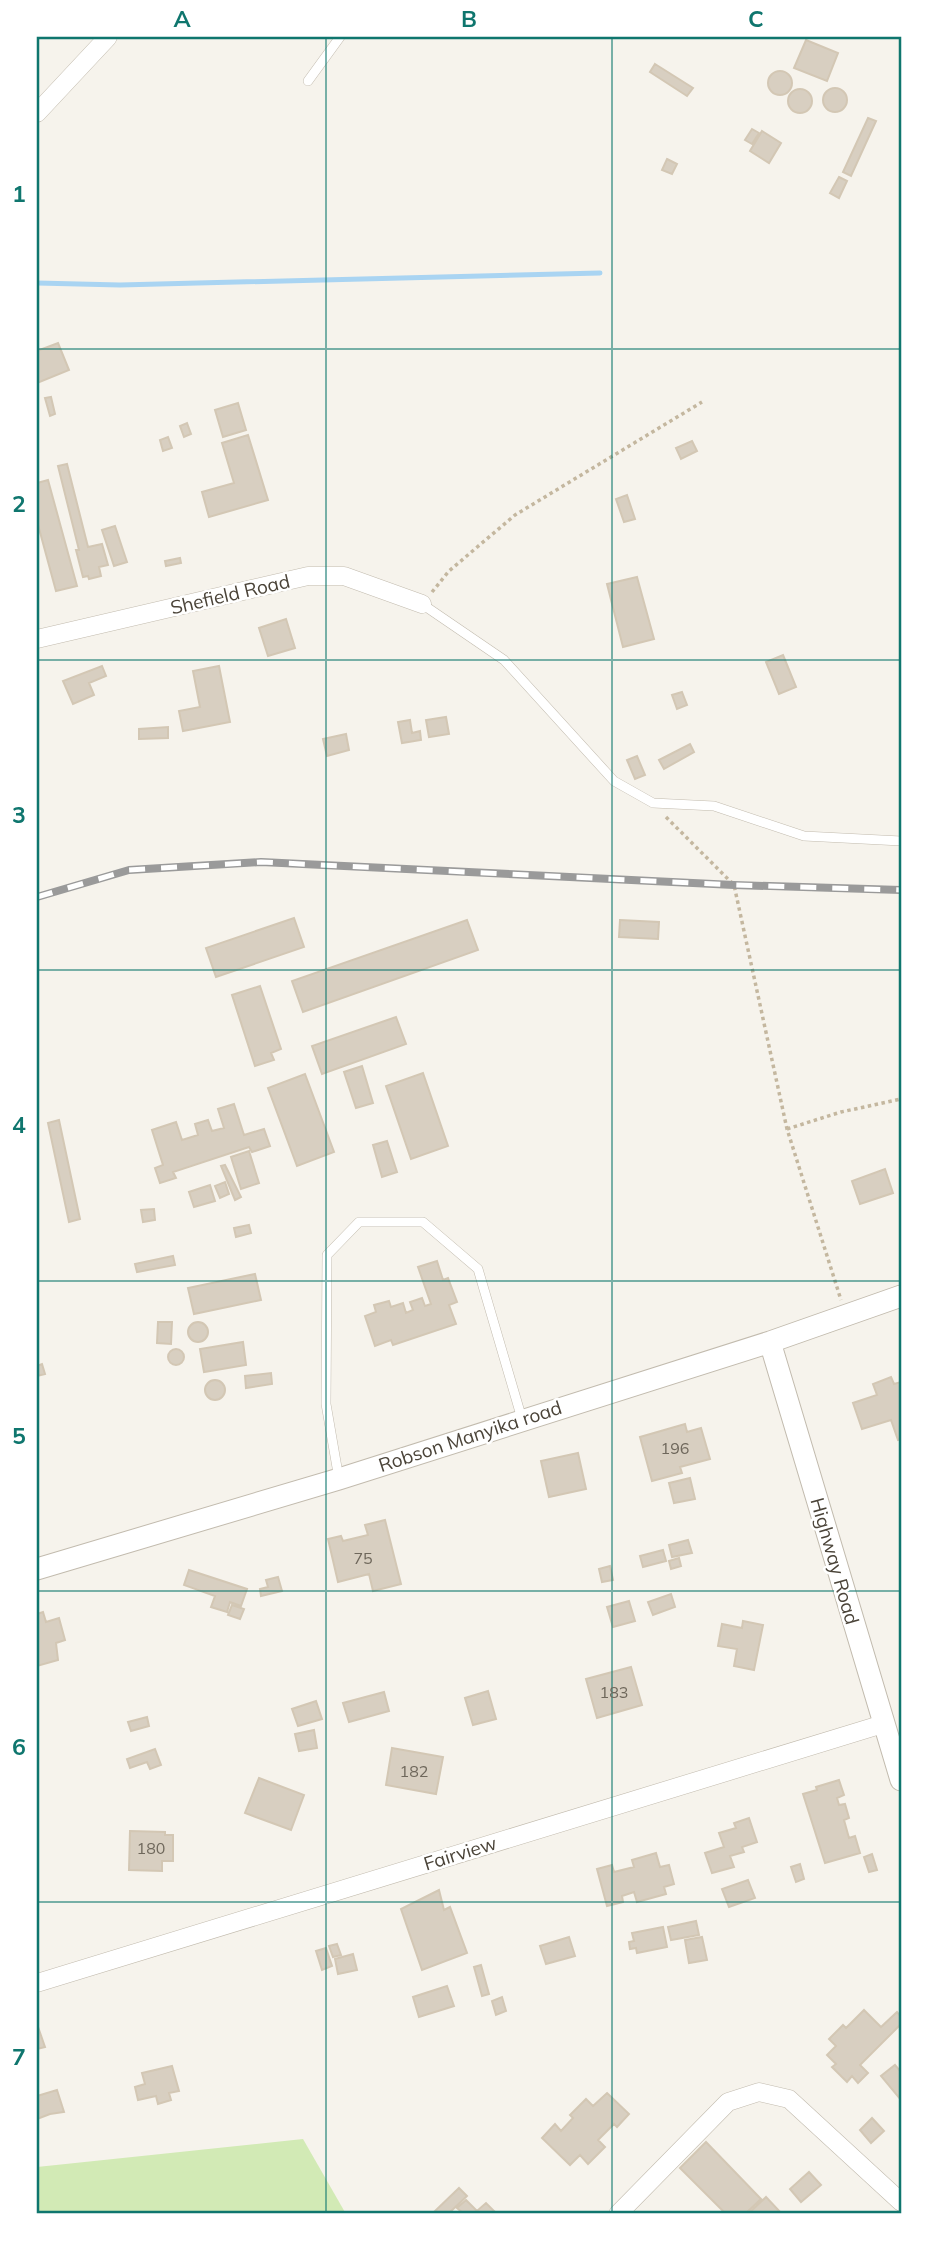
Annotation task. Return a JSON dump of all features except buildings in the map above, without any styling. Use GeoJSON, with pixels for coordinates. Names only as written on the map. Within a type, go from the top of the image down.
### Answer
{"type":"FeatureCollection","features":[{"type":"Feature","properties":{"kind":"street"},"geometry":{"type":"LineString","coordinates":[[37,113],[108,37]]}},
{"type":"Feature","properties":{"kind":"street","name":"Shefield Road"},"geometry":{"type":"LineString","coordinates":[[37,639],[308,576],[344,576],[422,604]]}},
{"type":"Feature","properties":{"kind":"street","name":"Robson Manyika road"},"geometry":{"type":"LineString","coordinates":[[37,1570],[339,1479],[770,1342],[901,1296]]}},
{"type":"Feature","properties":{"kind":"street","name":"Highway Road"},"geometry":{"type":"LineString","coordinates":[[770,1342],[901,1780]]}},
{"type":"Feature","properties":{"kind":"street","name":"Fairview"},"geometry":{"type":"LineString","coordinates":[[37,1983],[883,1724]]}},
{"type":"Feature","properties":{"kind":"street"},"geometry":{"type":"LineString","coordinates":[[618,2214],[729,2102],[759,2092],[789,2099],[901,2202]]}},
{"type":"Feature","properties":{"kind":"lane"},"geometry":{"type":"LineString","coordinates":[[308,81],[340,37]]}},
{"type":"Feature","properties":{"kind":"lane"},"geometry":{"type":"LineString","coordinates":[[422,604],[504,660],[614,781],[653,803],[714,806],[804,836],[901,841]]}},
{"type":"Feature","properties":{"kind":"lane"},"geometry":{"type":"LineString","coordinates":[[339,1479],[326,1404],[327,1255],[359,1222],[423,1223],[478,1269],[522,1419]]}},
{"type":"Feature","properties":{"kind":"path"},"geometry":{"type":"LineString","coordinates":[[422,604],[449,571],[515,515],[702,402]]}},
{"type":"Feature","properties":{"kind":"path"},"geometry":{"type":"LineString","coordinates":[[653,803],[734,886],[787,1129],[846,1314]]}},
{"type":"Feature","properties":{"kind":"path"},"geometry":{"type":"LineString","coordinates":[[787,1129],[841,1112],[901,1099]]}},
{"type":"Feature","properties":{"kind":"green space"},"geometry":{"type":"Polygon","coordinates":[[[303,2139],[346,2214],[37,2214],[37,2167],[303,2139]]]}},
{"type":"Feature","properties":{"kind":"waterway"},"geometry":{"type":"LineString","coordinates":[[37,283],[120,285],[600,273]]}},
{"type":"Feature","properties":{"kind":"railway"},"geometry":{"type":"LineString","coordinates":[[37,897],[129,870],[261,862],[734,885],[901,890]]}}]}
